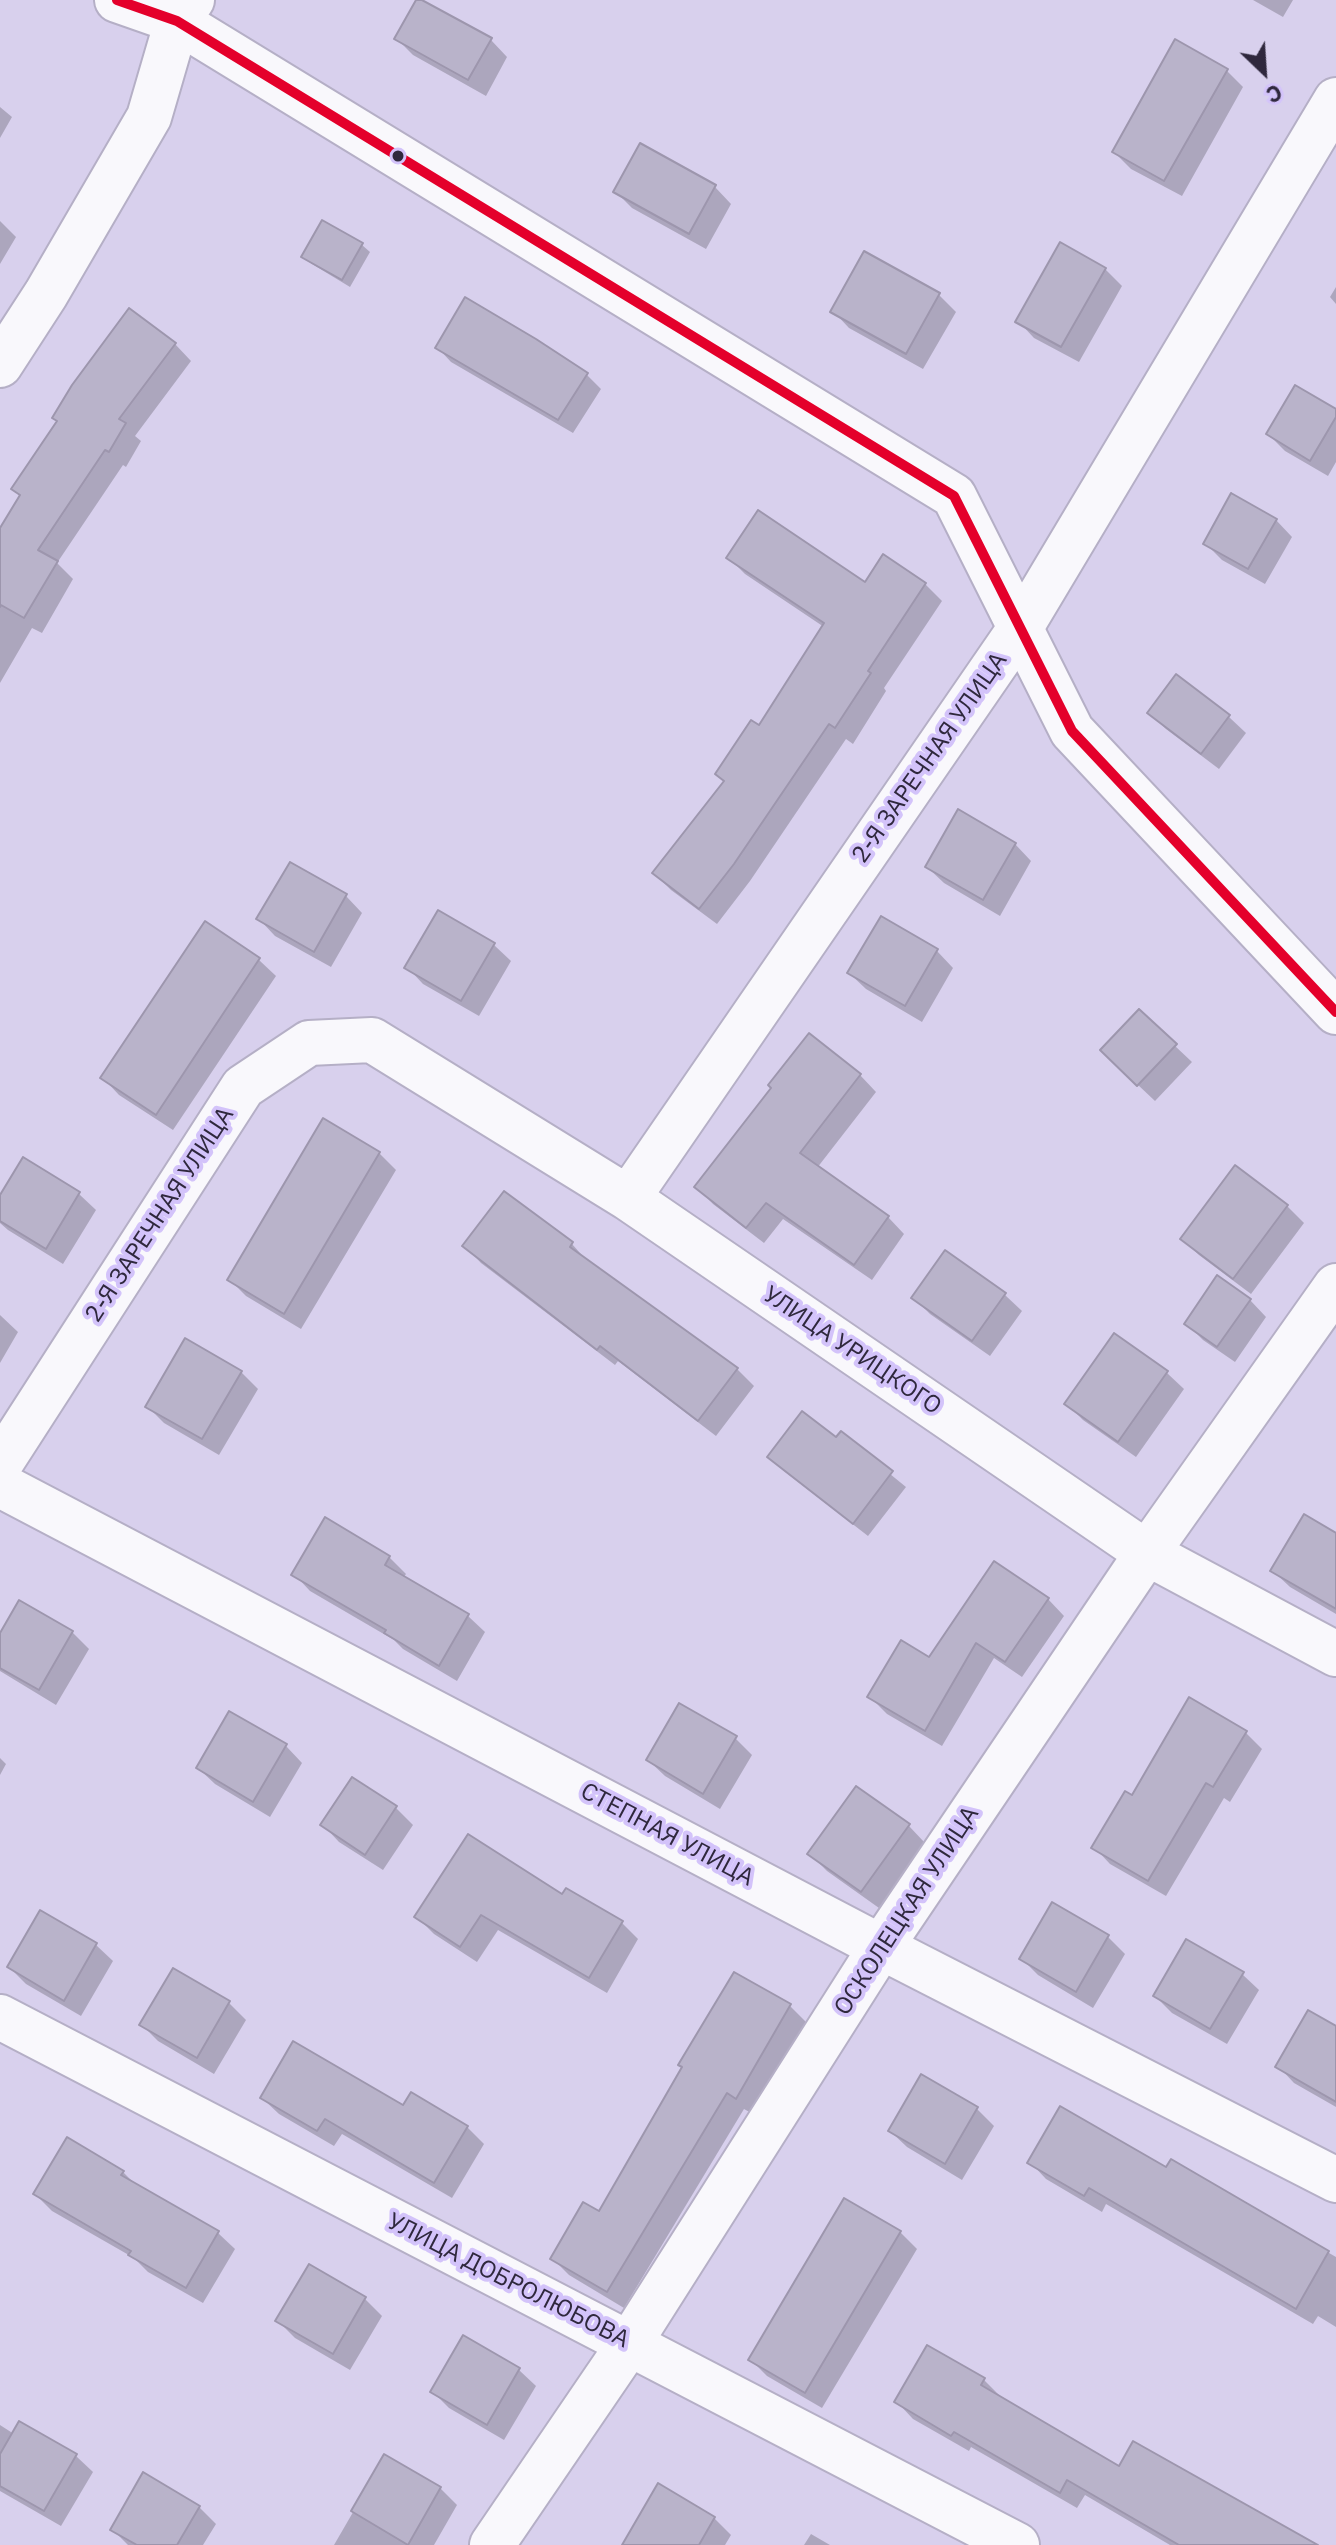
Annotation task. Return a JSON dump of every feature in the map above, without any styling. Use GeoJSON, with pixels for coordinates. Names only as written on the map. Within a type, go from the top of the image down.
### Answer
{"type":"FeatureCollection","features":[{"type":"Feature","properties":{"kind":"street"},"geometry":{"type":"LineString","coordinates":[[117,0],[185,10],[954,496],[1072,731],[1336,1012]]}},
{"type":"Feature","properties":{"kind":"street"},"geometry":{"type":"LineString","coordinates":[[0,365],[46,294],[149,117],[185,10]]}},
{"type":"Feature","properties":{"kind":"street","name":"2-Я ЗАРЕЧНАЯ УЛИЦА"},"geometry":{"type":"LineString","coordinates":[[628,1198],[1021,627],[1336,100]]}},
{"type":"Feature","properties":{"kind":"street","name":"2-Я ЗАРЕЧНАЯ УЛИЦА"},"geometry":{"type":"LineString","coordinates":[[0,1464],[243,1087],[309,1043],[372,1040]]}},
{"type":"Feature","properties":{"kind":"street","name":"УЛИЦА УРИЦКОГО"},"geometry":{"type":"LineString","coordinates":[[372,1040],[628,1198],[1147,1553],[1336,1654]]}},
{"type":"Feature","properties":{"kind":"street","name":"ОСКОЛЕЦКАЯ УЛИЦА"},"geometry":{"type":"LineString","coordinates":[[492,2545],[629,2344],[881,1947],[1147,1553],[1336,1286]]}},
{"type":"Feature","properties":{"kind":"street","name":"СТЕПНАЯ УЛИЦА"},"geometry":{"type":"LineString","coordinates":[[0,1485],[881,1947],[1336,2180]]}},
{"type":"Feature","properties":{"kind":"street","name":"УЛИЦА ДОБРОЛЮБОВА"},"geometry":{"type":"LineString","coordinates":[[0,2017],[1017,2545]]}},
{"type":"Feature","properties":{"kind":"building"},"geometry":{"type":"Polygon","coordinates":[[[416,0],[422,0],[492,38],[468,80],[394,39],[416,0]]]}},
{"type":"Feature","properties":{"kind":"building"},"geometry":{"type":"Polygon","coordinates":[[[1175,39],[1228,69],[1164,181],[1112,152],[1175,39]]]}},
{"type":"Feature","properties":{"kind":"building"},"geometry":{"type":"Polygon","coordinates":[[[640,143],[716,185],[689,234],[613,192],[640,143]]]}},
{"type":"Feature","properties":{"kind":"building"},"geometry":{"type":"Polygon","coordinates":[[[322,220],[363,243],[342,280],[301,257],[322,220]]]}},
{"type":"Feature","properties":{"kind":"building"},"geometry":{"type":"Polygon","coordinates":[[[1060,242],[1106,268],[1061,347],[1015,322],[1060,242]]]}},
{"type":"Feature","properties":{"kind":"building"},"geometry":{"type":"Polygon","coordinates":[[[864,251],[940,293],[906,354],[830,312],[864,251]]]}},
{"type":"Feature","properties":{"kind":"building"},"geometry":{"type":"Polygon","coordinates":[[[465,297],[588,373],[558,420],[435,348],[465,297]]]}},
{"type":"Feature","properties":{"kind":"building"},"geometry":{"type":"Polygon","coordinates":[[[129,308],[176,343],[119,419],[126,423],[109,452],[105,450],[38,550],[58,561],[24,618],[0,607],[0,528],[20,495],[11,489],[57,421],[52,418],[72,385],[129,308]]]}},
{"type":"Feature","properties":{"kind":"building"},"geometry":{"type":"Polygon","coordinates":[[[1295,385],[1336,409],[1336,417],[1310,461],[1266,434],[1295,385]]]}},
{"type":"Feature","properties":{"kind":"building"},"geometry":{"type":"Polygon","coordinates":[[[1231,493],[1277,519],[1248,569],[1203,544],[1231,493]]]}},
{"type":"Feature","properties":{"kind":"building"},"geometry":{"type":"Polygon","coordinates":[[[758,510],[865,582],[883,554],[926,583],[835,728],[829,724],[734,864],[699,909],[652,873],[724,781],[715,774],[751,720],[759,725],[824,623],[726,558],[758,510]]]}},
{"type":"Feature","properties":{"kind":"building"},"geometry":{"type":"Polygon","coordinates":[[[1176,674],[1230,715],[1201,754],[1147,713],[1176,674]]]}},
{"type":"Feature","properties":{"kind":"building"},"geometry":{"type":"Polygon","coordinates":[[[958,809],[1016,843],[983,900],[925,867],[958,809]]]}},
{"type":"Feature","properties":{"kind":"building"},"geometry":{"type":"Polygon","coordinates":[[[290,862],[347,894],[314,952],[256,919],[290,862]]]}},
{"type":"Feature","properties":{"kind":"building"},"geometry":{"type":"Polygon","coordinates":[[[438,910],[495,943],[461,1001],[404,968],[438,910]]]}},
{"type":"Feature","properties":{"kind":"building"},"geometry":{"type":"Polygon","coordinates":[[[881,916],[938,949],[905,1006],[847,973],[881,916]]]}},
{"type":"Feature","properties":{"kind":"building"},"geometry":{"type":"Polygon","coordinates":[[[205,921],[260,958],[156,1115],[100,1078],[205,921]]]}},
{"type":"Feature","properties":{"kind":"building"},"geometry":{"type":"Polygon","coordinates":[[[1139,1009],[1177,1044],[1137,1086],[1100,1050],[1139,1009]]]}},
{"type":"Feature","properties":{"kind":"building"},"geometry":{"type":"Polygon","coordinates":[[[809,1033],[861,1074],[800,1153],[889,1216],[854,1265],[766,1203],[746,1228],[694,1187],[771,1088],[768,1085],[809,1033]]]}},
{"type":"Feature","properties":{"kind":"building"},"geometry":{"type":"Polygon","coordinates":[[[323,1118],[380,1152],[284,1314],[227,1280],[323,1118]]]}},
{"type":"Feature","properties":{"kind":"building"},"geometry":{"type":"Polygon","coordinates":[[[23,1157],[80,1192],[46,1249],[0,1221],[0,1195],[23,1157]]]}},
{"type":"Feature","properties":{"kind":"building"},"geometry":{"type":"Polygon","coordinates":[[[1235,1165],[1288,1205],[1233,1279],[1180,1239],[1235,1165]]]}},
{"type":"Feature","properties":{"kind":"building"},"geometry":{"type":"Polygon","coordinates":[[[504,1191],[573,1242],[570,1247],[738,1368],[698,1421],[600,1346],[597,1350],[462,1246],[504,1191]]]}},
{"type":"Feature","properties":{"kind":"building"},"geometry":{"type":"Polygon","coordinates":[[[945,1250],[1006,1293],[972,1341],[911,1298],[945,1250]]]}},
{"type":"Feature","properties":{"kind":"building"},"geometry":{"type":"Polygon","coordinates":[[[1217,1275],[1251,1299],[1217,1347],[1184,1324],[1217,1275]]]}},
{"type":"Feature","properties":{"kind":"building"},"geometry":{"type":"Polygon","coordinates":[[[1114,1333],[1168,1371],[1118,1442],[1064,1404],[1114,1333]]]}},
{"type":"Feature","properties":{"kind":"building"},"geometry":{"type":"Polygon","coordinates":[[[185,1338],[242,1371],[202,1439],[145,1407],[185,1338]]]}},
{"type":"Feature","properties":{"kind":"building"},"geometry":{"type":"Polygon","coordinates":[[[802,1411],[836,1437],[841,1431],[893,1471],[853,1524],[767,1457],[802,1411]]]}},
{"type":"Feature","properties":{"kind":"building"},"geometry":{"type":"Polygon","coordinates":[[[1304,1514],[1336,1533],[1336,1609],[1270,1571],[1304,1514]]]}},
{"type":"Feature","properties":{"kind":"building"},"geometry":{"type":"Polygon","coordinates":[[[325,1517],[390,1556],[385,1565],[469,1614],[439,1666],[384,1633],[386,1630],[291,1575],[325,1517]]]}},
{"type":"Feature","properties":{"kind":"building"},"geometry":{"type":"Polygon","coordinates":[[[994,1561],[1049,1598],[1005,1662],[976,1643],[925,1731],[867,1697],[901,1640],[929,1657],[994,1561]]]}},
{"type":"Feature","properties":{"kind":"building"},"geometry":{"type":"Polygon","coordinates":[[[19,1600],[73,1631],[39,1690],[0,1668],[0,1633],[19,1600]]]}},
{"type":"Feature","properties":{"kind":"building"},"geometry":{"type":"Polygon","coordinates":[[[1189,1697],[1247,1731],[1213,1787],[1206,1783],[1148,1881],[1091,1848],[1125,1791],[1132,1795],[1189,1697]]]}},
{"type":"Feature","properties":{"kind":"building"},"geometry":{"type":"Polygon","coordinates":[[[679,1703],[737,1736],[703,1794],[646,1760],[679,1703]]]}},
{"type":"Feature","properties":{"kind":"building"},"geometry":{"type":"Polygon","coordinates":[[[229,1711],[287,1744],[253,1802],[196,1768],[229,1711]]]}},
{"type":"Feature","properties":{"kind":"building"},"geometry":{"type":"Polygon","coordinates":[[[352,1777],[397,1806],[365,1855],[320,1825],[352,1777]]]}},
{"type":"Feature","properties":{"kind":"building"},"geometry":{"type":"Polygon","coordinates":[[[856,1786],[910,1824],[861,1892],[807,1854],[856,1786]]]}},
{"type":"Feature","properties":{"kind":"building"},"geometry":{"type":"Polygon","coordinates":[[[468,1834],[562,1894],[566,1888],[623,1921],[589,1978],[481,1915],[460,1947],[414,1917],[468,1834]]]}},
{"type":"Feature","properties":{"kind":"building"},"geometry":{"type":"Polygon","coordinates":[[[1052,1902],[1109,1935],[1076,1992],[1019,1959],[1052,1902]]]}},
{"type":"Feature","properties":{"kind":"building"},"geometry":{"type":"Polygon","coordinates":[[[40,1910],[97,1943],[64,2001],[7,1967],[40,1910]]]}},
{"type":"Feature","properties":{"kind":"building"},"geometry":{"type":"Polygon","coordinates":[[[1186,1939],[1244,1972],[1210,2029],[1153,1996],[1186,1939]]]}},
{"type":"Feature","properties":{"kind":"building"},"geometry":{"type":"Polygon","coordinates":[[[173,1968],[230,2001],[197,2058],[139,2025],[173,1968]]]}},
{"type":"Feature","properties":{"kind":"building"},"geometry":{"type":"Polygon","coordinates":[[[734,1972],[791,2004],[736,2099],[727,2093],[607,2292],[550,2259],[583,2202],[599,2211],[682,2067],[678,2065],[734,1972]]]}},
{"type":"Feature","properties":{"kind":"building"},"geometry":{"type":"Polygon","coordinates":[[[1308,2010],[1336,2026],[1336,2102],[1275,2067],[1308,2010]]]}},
{"type":"Feature","properties":{"kind":"building"},"geometry":{"type":"Polygon","coordinates":[[[293,2041],[403,2105],[411,2092],[468,2126],[434,2183],[325,2119],[317,2131],[260,2098],[293,2041]]]}},
{"type":"Feature","properties":{"kind":"building"},"geometry":{"type":"Polygon","coordinates":[[[921,2074],[978,2107],[945,2164],[888,2131],[921,2074]]]}},
{"type":"Feature","properties":{"kind":"building"},"geometry":{"type":"Polygon","coordinates":[[[1060,2106],[1166,2167],[1171,2159],[1329,2251],[1296,2309],[1089,2188],[1084,2196],[1027,2163],[1060,2106]]]}},
{"type":"Feature","properties":{"kind":"building"},"geometry":{"type":"Polygon","coordinates":[[[67,2137],[124,2171],[121,2175],[219,2231],[186,2288],[128,2255],[131,2251],[33,2194],[67,2137]]]}},
{"type":"Feature","properties":{"kind":"building"},"geometry":{"type":"Polygon","coordinates":[[[844,2198],[901,2231],[805,2393],[748,2360],[844,2198]]]}},
{"type":"Feature","properties":{"kind":"building"},"geometry":{"type":"Polygon","coordinates":[[[309,2264],[366,2297],[333,2354],[275,2321],[309,2264]]]}},
{"type":"Feature","properties":{"kind":"building"},"geometry":{"type":"Polygon","coordinates":[[[463,2335],[520,2368],[487,2425],[430,2392],[463,2335]]]}},
{"type":"Feature","properties":{"kind":"building"},"geometry":{"type":"Polygon","coordinates":[[[927,2345],[985,2378],[981,2385],[1119,2466],[1133,2441],[1318,2545],[1179,2545],[1067,2480],[1060,2493],[954,2432],[951,2436],[894,2402],[927,2345]]]}},
{"type":"Feature","properties":{"kind":"building"},"geometry":{"type":"Polygon","coordinates":[[[19,2421],[77,2454],[44,2511],[0,2486],[0,2454],[19,2421]]]}},
{"type":"Feature","properties":{"kind":"building"},"geometry":{"type":"Polygon","coordinates":[[[384,2454],[441,2487],[408,2545],[351,2511],[384,2454]]]}},
{"type":"Feature","properties":{"kind":"building"},"geometry":{"type":"Polygon","coordinates":[[[143,2472],[200,2506],[177,2545],[137,2545],[110,2530],[143,2472]]]}},
{"type":"Feature","properties":{"kind":"building"},"geometry":{"type":"Polygon","coordinates":[[[658,2483],[715,2517],[699,2545],[622,2545],[658,2483]]]}},
{"type":"Feature","properties":{"kind":"transit line"},"geometry":{"type":"LineString","coordinates":[[117,0],[177,21],[954,496],[1072,731],[1336,1012]]}}]}
